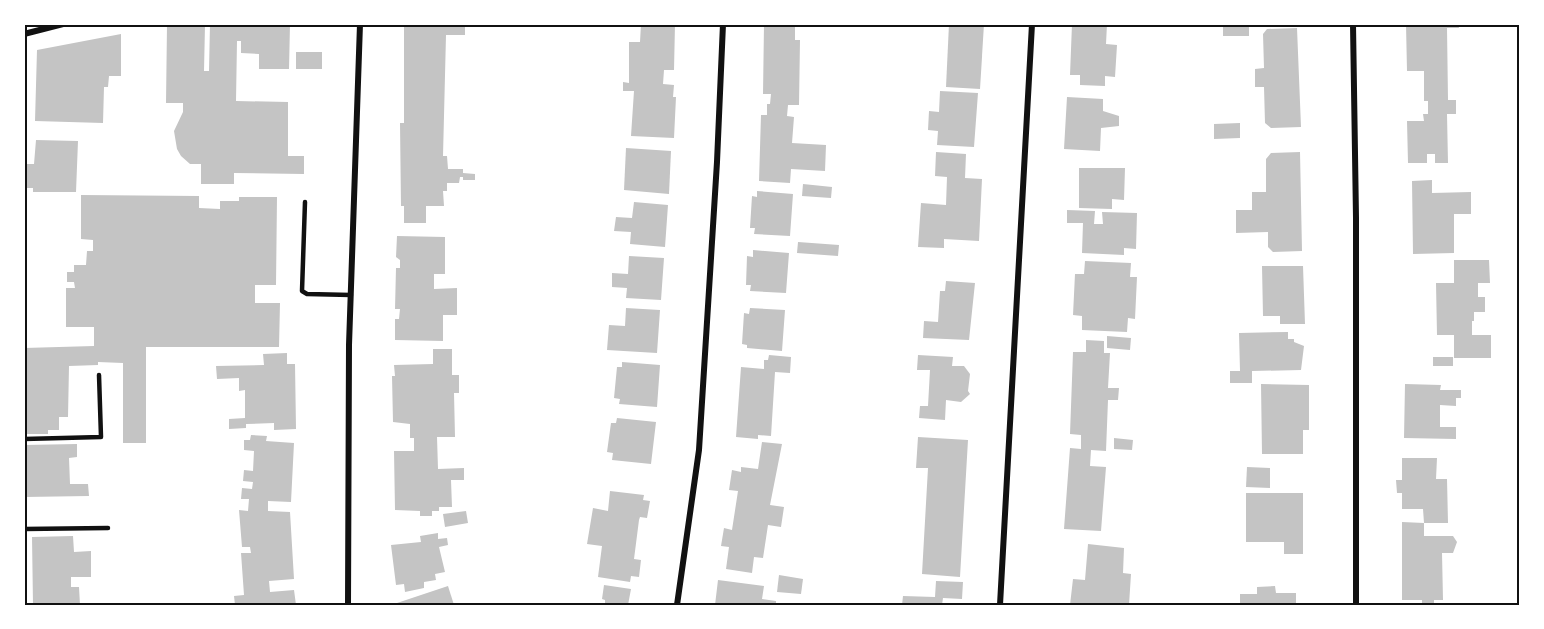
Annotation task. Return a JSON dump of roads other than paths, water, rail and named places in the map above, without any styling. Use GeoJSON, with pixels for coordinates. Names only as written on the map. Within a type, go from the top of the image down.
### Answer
{"type":"FeatureCollection","features":[{"type":"Feature","properties":{"kind":"street"},"geometry":{"type":"LineString","coordinates":[[24,34],[63,24]]}},
{"type":"Feature","properties":{"kind":"street"},"geometry":{"type":"LineString","coordinates":[[348,605],[351,295],[360,24]]}},
{"type":"Feature","properties":{"kind":"street"},"geometry":{"type":"LineString","coordinates":[[677,605],[700,440],[719,139],[723,24]]}},
{"type":"Feature","properties":{"kind":"street"},"geometry":{"type":"LineString","coordinates":[[1000,605],[1032,24]]}},
{"type":"Feature","properties":{"kind":"street"},"geometry":{"type":"LineString","coordinates":[[1353,24],[1356,218],[1356,605]]}},
{"type":"Feature","properties":{"kind":"lane"},"geometry":{"type":"LineString","coordinates":[[305,202],[302,291],[307,294],[351,295]]}},
{"type":"Feature","properties":{"kind":"lane"},"geometry":{"type":"LineString","coordinates":[[24,439],[101,437],[99,375]]}},
{"type":"Feature","properties":{"kind":"lane"},"geometry":{"type":"LineString","coordinates":[[24,529],[108,528]]}}]}
